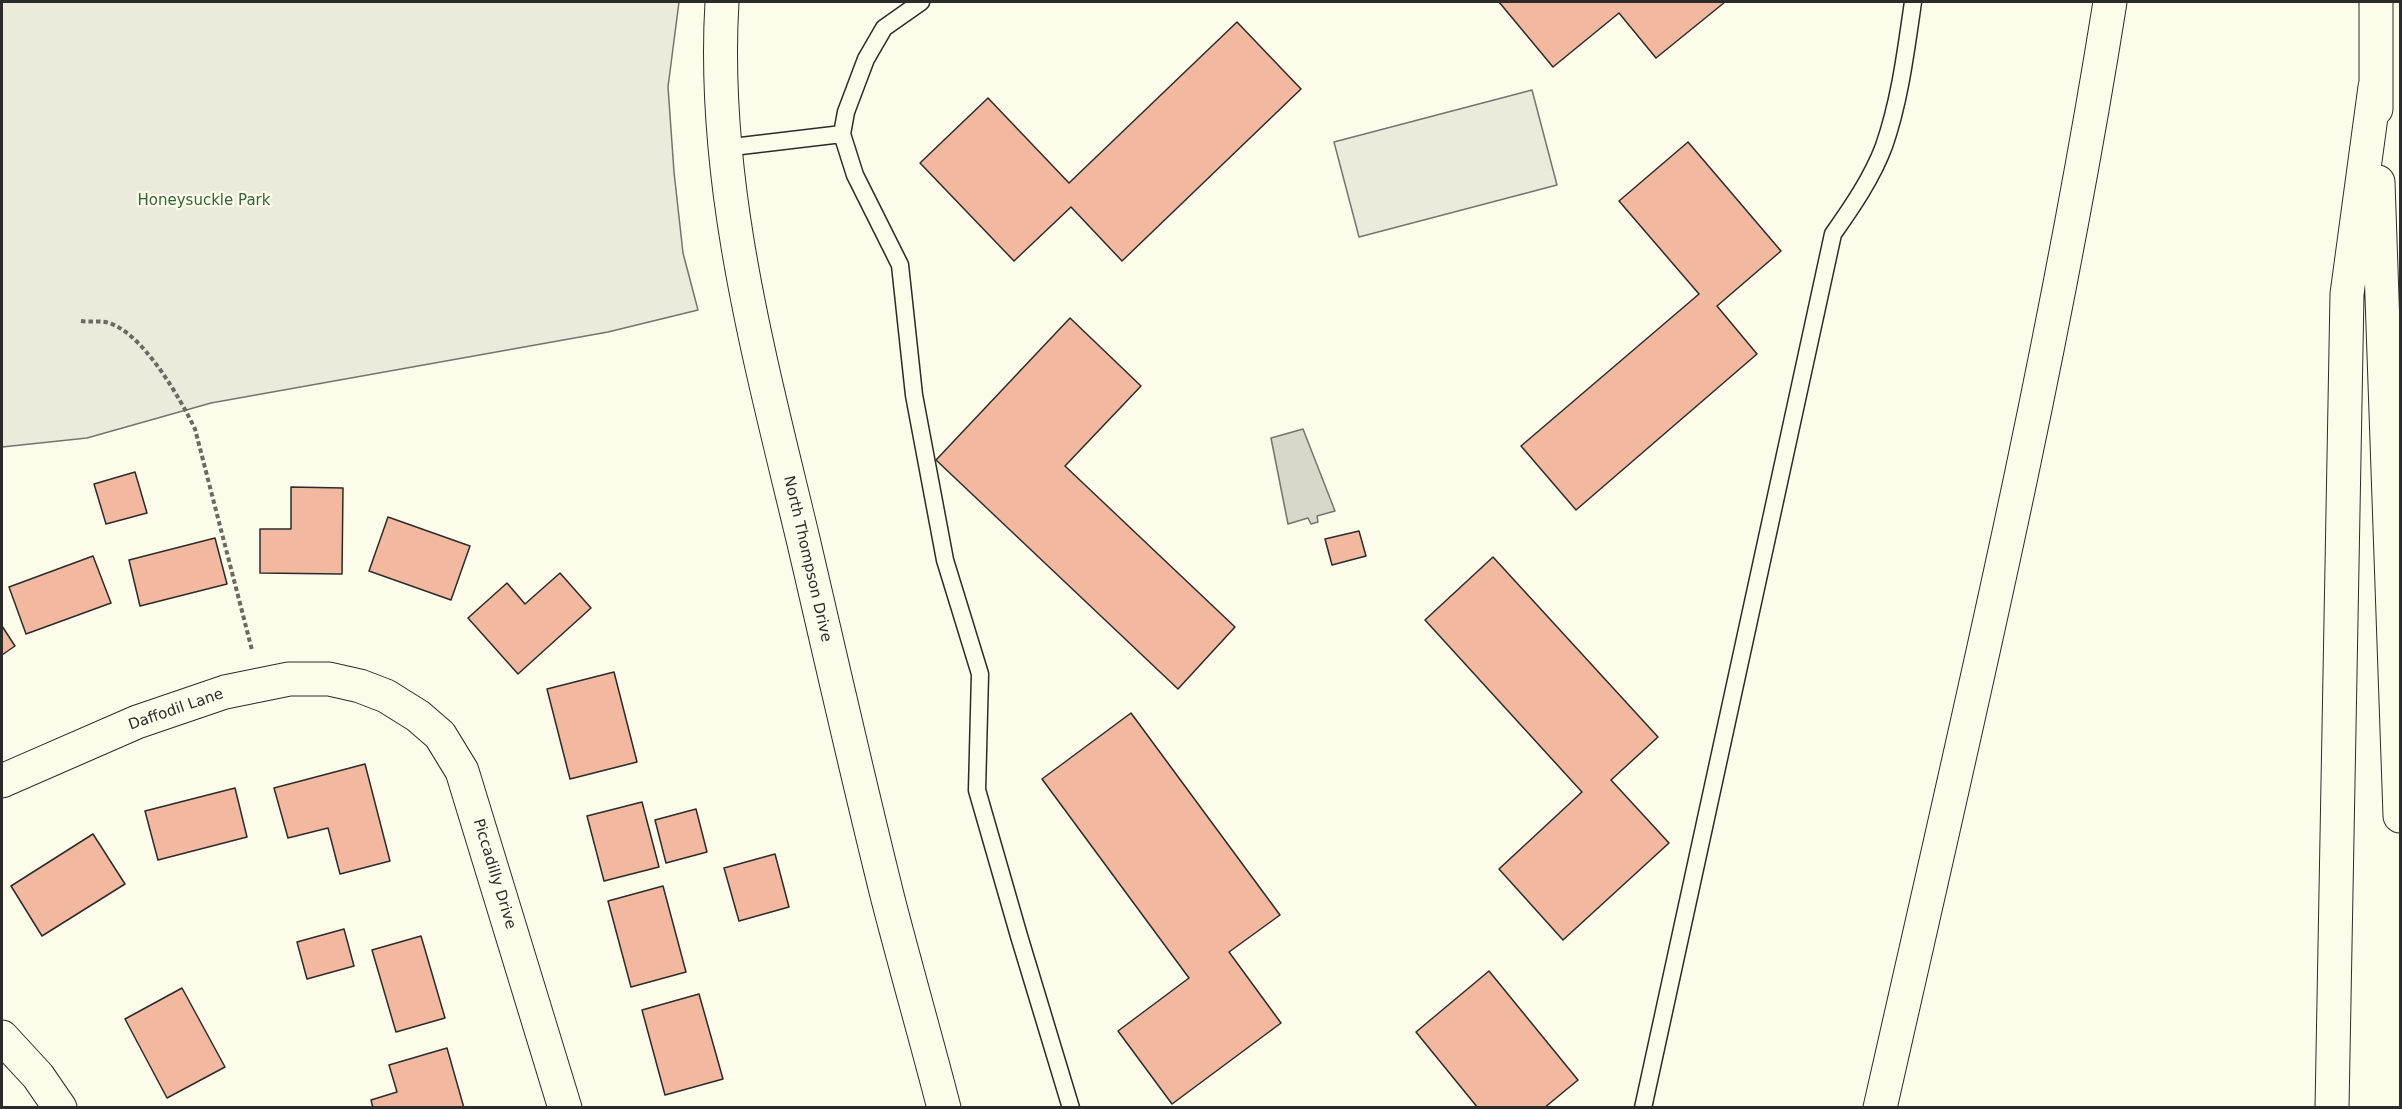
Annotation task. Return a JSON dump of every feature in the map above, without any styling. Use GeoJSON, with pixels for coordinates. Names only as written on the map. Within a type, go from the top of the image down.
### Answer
{"type":"FeatureCollection","features":[{"type":"Feature","properties":{"kind":"main road","name":"North Thompson Drive"},"geometry":{"type":"LineString","coordinates":[[722,2],[721,106],[724,148],[737,243],[774,420],[888,900],[944,1107]]}},
{"type":"Feature","properties":{"kind":"main road"},"geometry":{"type":"LineString","coordinates":[[1880,1107],[1972,698],[2057,297],[2093,112],[2110,2]]}},
{"type":"Feature","properties":{"kind":"main road"},"geometry":{"type":"LineString","coordinates":[[2376,2],[2375,87],[2386,462],[2400,816]]}},
{"type":"Feature","properties":{"kind":"main road"},"geometry":{"type":"LineString","coordinates":[[2332,1107],[2347,294],[2375,87]]}},
{"type":"Feature","properties":{"kind":"main road","name":"Daffodil Lane"},"geometry":{"type":"LineString","coordinates":[[2,781],[137,723],[225,692],[289,679],[329,679],[360,686]]}},
{"type":"Feature","properties":{"kind":"main road","name":"Piccadilly Drive"},"geometry":{"type":"LineString","coordinates":[[360,686],[386,696],[418,716],[440,735],[462,771],[565,1107]]}},
{"type":"Feature","properties":{"kind":"main road"},"geometry":{"type":"LineString","coordinates":[[2,1037],[39,1076],[60,1107]]}},
{"type":"Feature","properties":{"kind":"lane"},"geometry":{"type":"LineString","coordinates":[[921,2],[884,28],[866,59],[846,112],[842,134],[855,175],[900,265],[914,395],[945,560],[980,674],[977,790],[1071,1107]]}},
{"type":"Feature","properties":{"kind":"lane"},"geometry":{"type":"LineString","coordinates":[[1643,1107],[1833,234],[1858,199],[1883,147],[1904,69],[1913,2]]}},
{"type":"Feature","properties":{"kind":"lane"},"geometry":{"type":"LineString","coordinates":[[724,148],[842,134]]}},
{"type":"Feature","properties":{"kind":"path"},"geometry":{"type":"LineString","coordinates":[[81,321],[107,322],[129,335],[172,386],[195,429],[260,686]]}},
{"type":"Feature","properties":{"kind":"green space","name":"Honeysuckle Park"},"geometry":{"type":"Polygon","coordinates":[[[2,2],[679,2],[668,87],[683,253],[698,310],[608,332],[211,403],[87,438],[2,447],[2,2]]]}},
{"type":"Feature","properties":{"kind":"green space"},"geometry":{"type":"Polygon","coordinates":[[[1532,90],[1557,185],[1359,237],[1334,142],[1532,90]]]}},
{"type":"Feature","properties":{"kind":"shaded area"},"geometry":{"type":"Polygon","coordinates":[[[1303,429],[1335,511],[1317,516],[1318,522],[1311,524],[1308,518],[1288,524],[1271,438],[1303,429]]]}},
{"type":"Feature","properties":{"kind":"building"},"geometry":{"type":"Polygon","coordinates":[[[1499,2],[1725,2],[1656,58],[1619,13],[1553,67],[1499,2]]]}},
{"type":"Feature","properties":{"kind":"building"},"geometry":{"type":"Polygon","coordinates":[[[1237,22],[1301,89],[1122,261],[1071,207],[1014,261],[920,163],[988,98],[1069,183],[1237,22]]]}},
{"type":"Feature","properties":{"kind":"building"},"geometry":{"type":"Polygon","coordinates":[[[1688,142],[1781,251],[1717,306],[1757,354],[1576,510],[1521,446],[1699,294],[1619,201],[1688,142]]]}},
{"type":"Feature","properties":{"kind":"building"},"geometry":{"type":"Polygon","coordinates":[[[1070,318],[1141,386],[1065,466],[1235,627],[1178,689],[936,460],[1070,318]]]}},
{"type":"Feature","properties":{"kind":"building"},"geometry":{"type":"Polygon","coordinates":[[[135,472],[147,513],[106,524],[94,484],[135,472]]]}},
{"type":"Feature","properties":{"kind":"building"},"geometry":{"type":"Polygon","coordinates":[[[291,487],[343,488],[342,574],[260,573],[260,529],[291,529],[291,487]]]}},
{"type":"Feature","properties":{"kind":"building"},"geometry":{"type":"Polygon","coordinates":[[[388,517],[470,546],[451,600],[369,571],[388,517]]]}},
{"type":"Feature","properties":{"kind":"building"},"geometry":{"type":"Polygon","coordinates":[[[1359,531],[1366,556],[1332,565],[1325,539],[1359,531]]]}},
{"type":"Feature","properties":{"kind":"building"},"geometry":{"type":"Polygon","coordinates":[[[215,538],[227,584],[140,606],[129,560],[215,538]]]}},
{"type":"Feature","properties":{"kind":"building"},"geometry":{"type":"Polygon","coordinates":[[[93,556],[111,603],[26,634],[9,587],[93,556]]]}},
{"type":"Feature","properties":{"kind":"building"},"geometry":{"type":"Polygon","coordinates":[[[1493,557],[1658,737],[1611,780],[1669,843],[1563,940],[1499,869],[1582,792],[1425,620],[1493,557]]]}},
{"type":"Feature","properties":{"kind":"building"},"geometry":{"type":"Polygon","coordinates":[[[560,573],[591,608],[518,674],[468,618],[507,583],[525,604],[560,573]]]}},
{"type":"Feature","properties":{"kind":"building"},"geometry":{"type":"Polygon","coordinates":[[[2,626],[15,646],[2,655],[2,626]]]}},
{"type":"Feature","properties":{"kind":"building"},"geometry":{"type":"Polygon","coordinates":[[[614,672],[637,762],[570,779],[547,689],[614,672]]]}},
{"type":"Feature","properties":{"kind":"building"},"geometry":{"type":"Polygon","coordinates":[[[1131,713],[1280,915],[1229,952],[1281,1023],[1172,1104],[1118,1031],[1189,978],[1042,779],[1131,713]]]}},
{"type":"Feature","properties":{"kind":"building"},"geometry":{"type":"Polygon","coordinates":[[[365,764],[390,861],[340,874],[328,828],[288,838],[274,788],[365,764]]]}},
{"type":"Feature","properties":{"kind":"building"},"geometry":{"type":"Polygon","coordinates":[[[235,788],[247,837],[158,860],[145,811],[235,788]]]}},
{"type":"Feature","properties":{"kind":"building"},"geometry":{"type":"Polygon","coordinates":[[[642,802],[659,867],[604,881],[587,816],[642,802]]]}},
{"type":"Feature","properties":{"kind":"building"},"geometry":{"type":"Polygon","coordinates":[[[696,809],[707,852],[666,863],[655,820],[696,809]]]}},
{"type":"Feature","properties":{"kind":"building"},"geometry":{"type":"Polygon","coordinates":[[[93,834],[125,884],[42,936],[11,886],[93,834]]]}},
{"type":"Feature","properties":{"kind":"building"},"geometry":{"type":"Polygon","coordinates":[[[775,854],[789,907],[739,921],[724,868],[775,854]]]}},
{"type":"Feature","properties":{"kind":"building"},"geometry":{"type":"Polygon","coordinates":[[[663,886],[686,972],[631,987],[608,901],[663,886]]]}},
{"type":"Feature","properties":{"kind":"building"},"geometry":{"type":"Polygon","coordinates":[[[344,929],[354,966],[307,979],[297,942],[344,929]]]}},
{"type":"Feature","properties":{"kind":"building"},"geometry":{"type":"Polygon","coordinates":[[[421,936],[445,1018],[396,1032],[372,950],[421,936]]]}},
{"type":"Feature","properties":{"kind":"building"},"geometry":{"type":"Polygon","coordinates":[[[1489,971],[1578,1080],[1544,1108],[1478,1108],[1416,1032],[1489,971]]]}},
{"type":"Feature","properties":{"kind":"building"},"geometry":{"type":"Polygon","coordinates":[[[182,988],[225,1067],[167,1098],[125,1019],[182,988]]]}},
{"type":"Feature","properties":{"kind":"building"},"geometry":{"type":"Polygon","coordinates":[[[699,994],[723,1079],[665,1095],[642,1010],[699,994]]]}},
{"type":"Feature","properties":{"kind":"building"},"geometry":{"type":"Polygon","coordinates":[[[447,1048],[464,1108],[373,1108],[371,1100],[397,1092],[389,1065],[447,1048]]]}}]}
